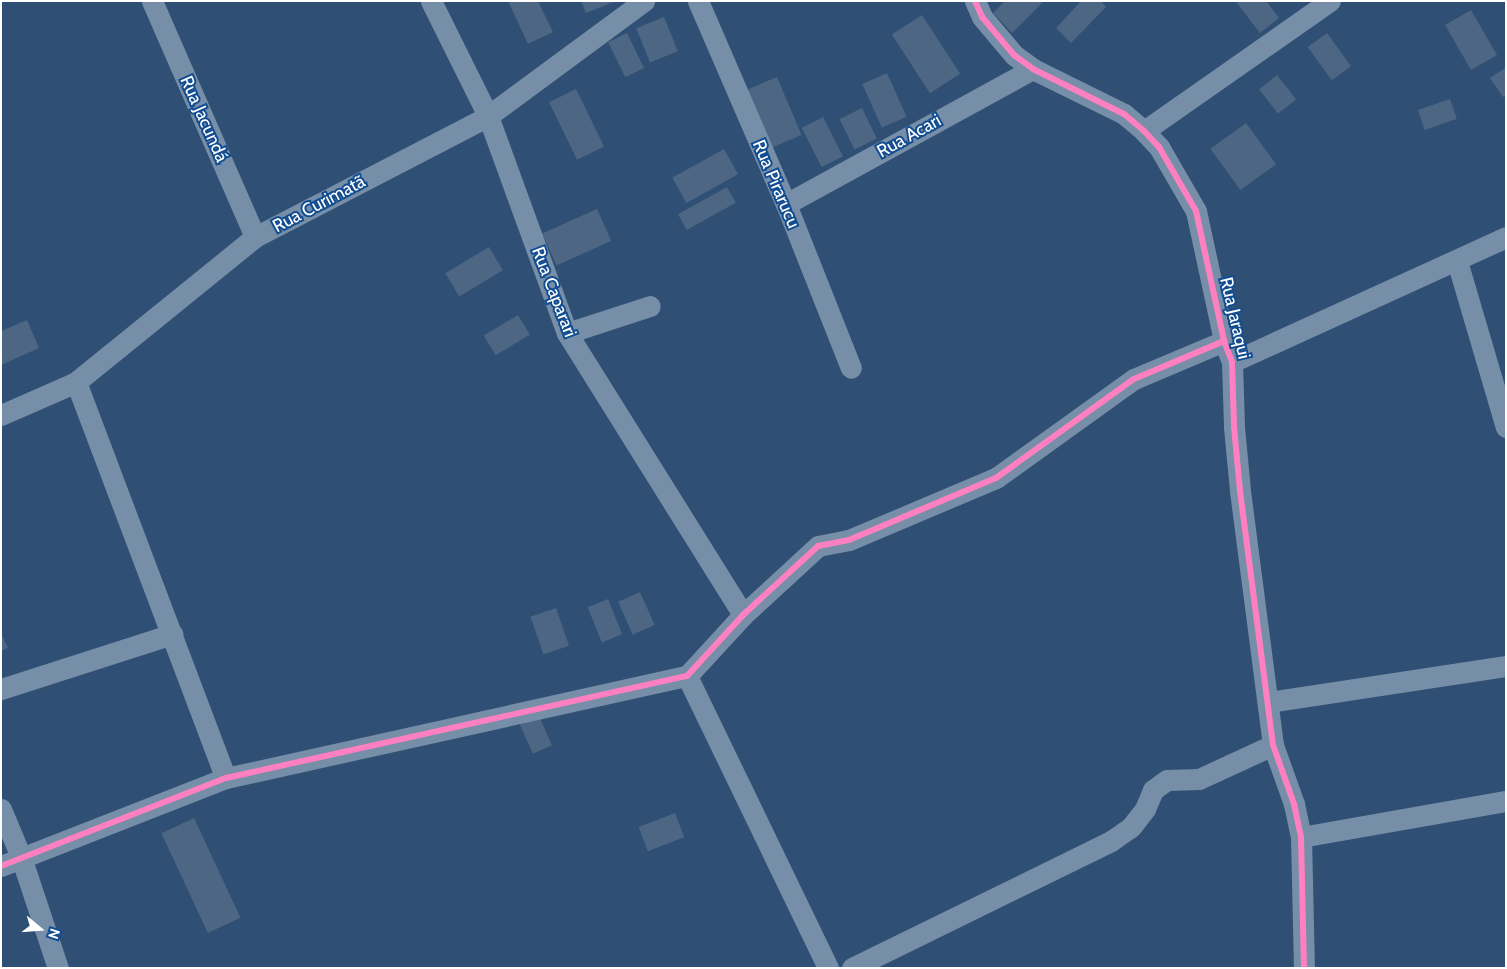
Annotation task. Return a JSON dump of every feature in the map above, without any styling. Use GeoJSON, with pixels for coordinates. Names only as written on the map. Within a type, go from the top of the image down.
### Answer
{"type":"FeatureCollection","features":[{"type":"Feature","properties":{"kind":"street","name":"Rua Jacundá"},"geometry":{"type":"LineString","coordinates":[[152,1],[255,237]]}},
{"type":"Feature","properties":{"kind":"street","name":"Rua Caparari"},"geometry":{"type":"LineString","coordinates":[[431,1],[488,116],[567,333],[743,615]]}},
{"type":"Feature","properties":{"kind":"street","name":"Rua Curimatã"},"geometry":{"type":"LineString","coordinates":[[1,415],[76,382],[255,237],[488,116],[644,1]]}},
{"type":"Feature","properties":{"kind":"street","name":"Rua Pirarucu"},"geometry":{"type":"LineString","coordinates":[[698,1],[786,204],[851,368]]}},
{"type":"Feature","properties":{"kind":"street","name":"Rua Jaraqui"},"geometry":{"type":"LineString","coordinates":[[975,1],[982,17],[1014,55],[1033,69],[1124,114],[1144,131],[1159,147],[1196,211],[1224,341],[1232,362],[1234,427],[1240,492],[1273,745],[1294,804],[1301,837],[1304,968]]}},
{"type":"Feature","properties":{"kind":"street"},"geometry":{"type":"LineString","coordinates":[[1144,131],[1330,1]]}},
{"type":"Feature","properties":{"kind":"street","name":"Rua Acari"},"geometry":{"type":"LineString","coordinates":[[786,204],[1033,69]]}},
{"type":"Feature","properties":{"kind":"street"},"geometry":{"type":"LineString","coordinates":[[1232,362],[1506,237]]}},
{"type":"Feature","properties":{"kind":"street"},"geometry":{"type":"LineString","coordinates":[[1457,261],[1506,427]]}},
{"type":"Feature","properties":{"kind":"street"},"geometry":{"type":"LineString","coordinates":[[567,333],[650,306]]}},
{"type":"Feature","properties":{"kind":"street"},"geometry":{"type":"LineString","coordinates":[[1,866],[226,778],[687,676],[743,615],[818,546],[849,540],[996,478],[1134,379],[1224,341]]}},
{"type":"Feature","properties":{"kind":"street"},"geometry":{"type":"LineString","coordinates":[[76,382],[226,778]]}},
{"type":"Feature","properties":{"kind":"street"},"geometry":{"type":"LineString","coordinates":[[1,690],[172,634]]}},
{"type":"Feature","properties":{"kind":"street"},"geometry":{"type":"LineString","coordinates":[[1268,702],[1506,666]]}},
{"type":"Feature","properties":{"kind":"street"},"geometry":{"type":"LineString","coordinates":[[687,676],[828,968]]}},
{"type":"Feature","properties":{"kind":"street"},"geometry":{"type":"LineString","coordinates":[[852,968],[1111,841],[1131,827],[1145,809],[1153,790],[1167,780],[1199,779],[1273,745]]}},
{"type":"Feature","properties":{"kind":"street"},"geometry":{"type":"LineString","coordinates":[[1301,837],[1506,801]]}},
{"type":"Feature","properties":{"kind":"street"},"geometry":{"type":"LineString","coordinates":[[1,809],[20,857],[58,968]]}},
{"type":"Feature","properties":{"kind":"building"},"geometry":{"type":"Polygon","coordinates":[[[508,1],[538,1],[553,32],[528,44],[508,1]]]}},
{"type":"Feature","properties":{"kind":"building"},"geometry":{"type":"Polygon","coordinates":[[[581,1],[616,1],[586,13],[581,1]]]}},
{"type":"Feature","properties":{"kind":"building"},"geometry":{"type":"Polygon","coordinates":[[[1005,1],[1044,1],[1012,33],[993,13],[1005,1]]]}},
{"type":"Feature","properties":{"kind":"building"},"geometry":{"type":"Polygon","coordinates":[[[1081,1],[1101,1],[1106,7],[1071,43],[1056,28],[1081,1]]]}},
{"type":"Feature","properties":{"kind":"building"},"geometry":{"type":"Polygon","coordinates":[[[1239,1],[1266,1],[1279,18],[1260,33],[1237,3],[1239,1]]]}},
{"type":"Feature","properties":{"kind":"building"},"geometry":{"type":"Polygon","coordinates":[[[1471,10],[1497,55],[1471,70],[1445,25],[1471,10]]]}},
{"type":"Feature","properties":{"kind":"building"},"geometry":{"type":"Polygon","coordinates":[[[922,15],[960,74],[930,93],[892,35],[922,15]]]}},
{"type":"Feature","properties":{"kind":"building"},"geometry":{"type":"Polygon","coordinates":[[[664,17],[678,51],[650,63],[636,28],[664,17]]]}},
{"type":"Feature","properties":{"kind":"building"},"geometry":{"type":"Polygon","coordinates":[[[627,33],[644,68],[625,77],[608,42],[627,33]]]}},
{"type":"Feature","properties":{"kind":"building"},"geometry":{"type":"Polygon","coordinates":[[[1327,33],[1351,66],[1332,80],[1308,47],[1327,33]]]}},
{"type":"Feature","properties":{"kind":"building"},"geometry":{"type":"Polygon","coordinates":[[[1505,68],[1506,96],[1503,97],[1490,78],[1505,68]]]}},
{"type":"Feature","properties":{"kind":"building"},"geometry":{"type":"Polygon","coordinates":[[[887,73],[907,117],[882,128],[862,84],[887,73]]]}},
{"type":"Feature","properties":{"kind":"building"},"geometry":{"type":"Polygon","coordinates":[[[1277,75],[1296,99],[1278,114],[1259,89],[1277,75]]]}},
{"type":"Feature","properties":{"kind":"building"},"geometry":{"type":"Polygon","coordinates":[[[777,77],[802,135],[770,148],[746,90],[777,77]]]}},
{"type":"Feature","properties":{"kind":"building"},"geometry":{"type":"Polygon","coordinates":[[[576,89],[604,147],[577,160],[549,102],[576,89]]]}},
{"type":"Feature","properties":{"kind":"building"},"geometry":{"type":"Polygon","coordinates":[[[1450,99],[1457,119],[1425,130],[1418,110],[1450,99]]]}},
{"type":"Feature","properties":{"kind":"building"},"geometry":{"type":"Polygon","coordinates":[[[862,108],[877,139],[854,150],[840,119],[862,108]]]}},
{"type":"Feature","properties":{"kind":"building"},"geometry":{"type":"Polygon","coordinates":[[[823,117],[843,156],[822,167],[802,128],[823,117]]]}},
{"type":"Feature","properties":{"kind":"building"},"geometry":{"type":"Polygon","coordinates":[[[1246,123],[1276,164],[1240,190],[1210,149],[1246,123]]]}},
{"type":"Feature","properties":{"kind":"building"},"geometry":{"type":"Polygon","coordinates":[[[724,149],[738,174],[686,203],[672,178],[724,149]]]}},
{"type":"Feature","properties":{"kind":"building"},"geometry":{"type":"Polygon","coordinates":[[[727,187],[736,203],[687,230],[678,214],[727,187]]]}},
{"type":"Feature","properties":{"kind":"building"},"geometry":{"type":"Polygon","coordinates":[[[597,209],[611,241],[556,265],[542,233],[597,209]]]}},
{"type":"Feature","properties":{"kind":"building"},"geometry":{"type":"Polygon","coordinates":[[[489,247],[503,270],[459,296],[445,273],[489,247]]]}},
{"type":"Feature","properties":{"kind":"building"},"geometry":{"type":"Polygon","coordinates":[[[518,315],[530,335],[496,355],[484,336],[518,315]]]}},
{"type":"Feature","properties":{"kind":"building"},"geometry":{"type":"Polygon","coordinates":[[[27,320],[39,348],[1,365],[1,331],[27,320]]]}},
{"type":"Feature","properties":{"kind":"building"},"geometry":{"type":"Polygon","coordinates":[[[640,592],[655,625],[633,635],[618,602],[640,592]]]}},
{"type":"Feature","properties":{"kind":"building"},"geometry":{"type":"Polygon","coordinates":[[[608,599],[622,634],[602,642],[588,607],[608,599]]]}},
{"type":"Feature","properties":{"kind":"building"},"geometry":{"type":"Polygon","coordinates":[[[556,608],[569,646],[543,655],[530,617],[556,608]]]}},
{"type":"Feature","properties":{"kind":"building"},"geometry":{"type":"Polygon","coordinates":[[[1,633],[8,648],[1,651],[1,633]]]}},
{"type":"Feature","properties":{"kind":"building"},"geometry":{"type":"Polygon","coordinates":[[[539,716],[552,745],[533,754],[520,725],[539,716]]]}},
{"type":"Feature","properties":{"kind":"building"},"geometry":{"type":"Polygon","coordinates":[[[675,813],[684,837],[648,851],[639,827],[675,813]]]}},
{"type":"Feature","properties":{"kind":"building"},"geometry":{"type":"Polygon","coordinates":[[[194,818],[240,918],[208,933],[161,833],[194,818]]]}},
{"type":"Feature","properties":{"kind":"cycle path"},"geometry":{"type":"LineString","coordinates":[[975,1],[982,17],[1014,55],[1033,69],[1124,114],[1144,131],[1159,147],[1196,211],[1224,341],[1232,362],[1234,427],[1240,491],[1273,745],[1294,804],[1301,837],[1304,968]]}},
{"type":"Feature","properties":{"kind":"cycle path"},"geometry":{"type":"LineString","coordinates":[[1,866],[226,778],[687,676],[743,615],[818,546],[849,540],[996,478],[1134,379],[1224,341]]}}]}
